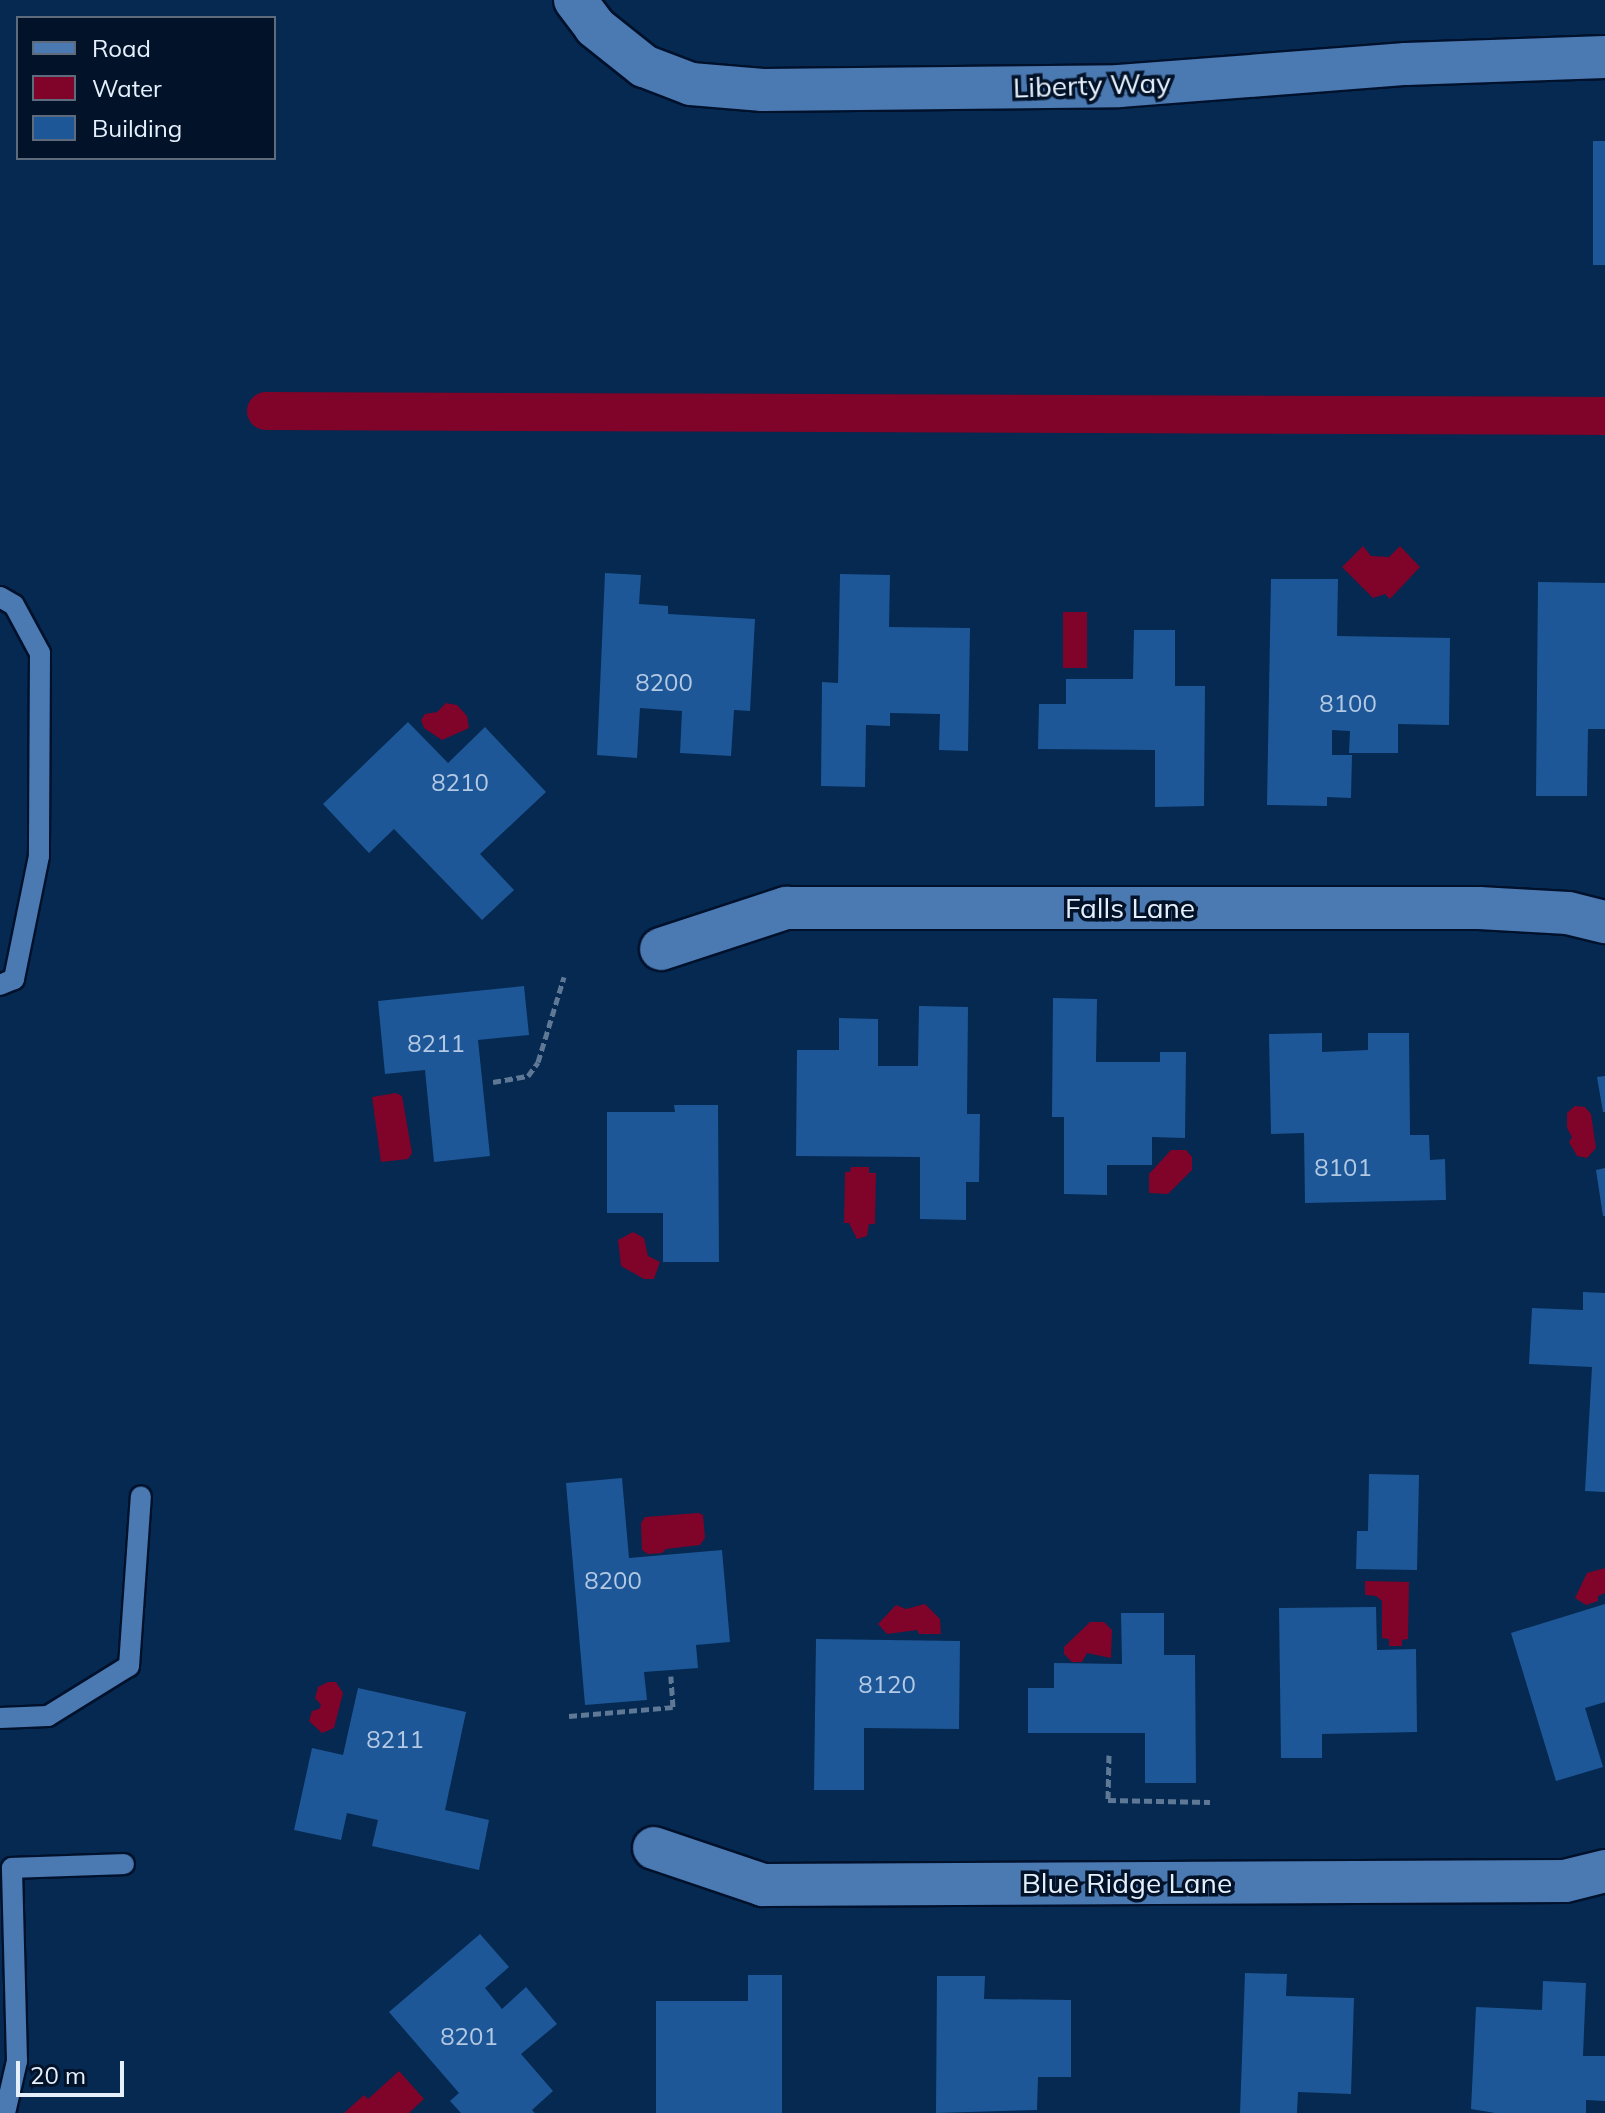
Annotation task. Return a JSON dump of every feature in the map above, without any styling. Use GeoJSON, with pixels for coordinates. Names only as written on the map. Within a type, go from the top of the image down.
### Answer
{"type":"FeatureCollection","features":[{"type":"Feature","properties":{"kind":"street","name":"Liberty Way"},"geometry":{"type":"LineString","coordinates":[[585,13],[644,66],[691,84],[763,90],[1119,86],[1406,64],[1605,57]]}},
{"type":"Feature","properties":{"kind":"street","name":"Falls Lane"},"geometry":{"type":"LineString","coordinates":[[661,949],[786,908],[1479,908],[1568,913],[1605,922]]}},
{"type":"Feature","properties":{"kind":"street","name":"Blue Ridge Lane"},"geometry":{"type":"LineString","coordinates":[[654,1848],[763,1885],[1565,1881],[1605,1871]]}},
{"type":"Feature","properties":{"kind":"lane"},"geometry":{"type":"LineString","coordinates":[[0,597],[14,605],[40,653],[39,856],[14,979],[0,985]]}},
{"type":"Feature","properties":{"kind":"lane"},"geometry":{"type":"LineString","coordinates":[[0,1718],[48,1716],[129,1666],[141,1496]]}},
{"type":"Feature","properties":{"kind":"lane"},"geometry":{"type":"LineString","coordinates":[[5,2113],[17,2061],[12,1868],[124,1864]]}},
{"type":"Feature","properties":{"kind":"path"},"geometry":{"type":"LineString","coordinates":[[493,1082],[528,1076],[538,1062],[564,977]]}},
{"type":"Feature","properties":{"kind":"path"},"geometry":{"type":"LineString","coordinates":[[569,1716],[673,1707],[671,1676]]}},
{"type":"Feature","properties":{"kind":"path"},"geometry":{"type":"LineString","coordinates":[[1109,1755],[1108,1800],[1210,1802]]}},
{"type":"Feature","properties":{"kind":"water"},"geometry":{"type":"Polygon","coordinates":[[[1363,546],[1371,556],[1389,557],[1400,546],[1420,567],[1390,599],[1385,594],[1373,598],[1342,567],[1363,546]]]}},
{"type":"Feature","properties":{"kind":"water"},"geometry":{"type":"Polygon","coordinates":[[[1063,612],[1087,612],[1087,668],[1063,668],[1063,612]]]}},
{"type":"Feature","properties":{"kind":"water"},"geometry":{"type":"Polygon","coordinates":[[[446,703],[457,705],[467,716],[469,728],[442,740],[424,728],[421,720],[425,714],[437,712],[446,703]]]}},
{"type":"Feature","properties":{"kind":"water"},"geometry":{"type":"Polygon","coordinates":[[[396,1093],[402,1096],[412,1153],[408,1159],[381,1162],[372,1097],[396,1093]]]}},
{"type":"Feature","properties":{"kind":"water"},"geometry":{"type":"Polygon","coordinates":[[[1575,1106],[1585,1107],[1591,1114],[1596,1148],[1587,1158],[1577,1156],[1569,1142],[1572,1137],[1567,1128],[1567,1113],[1575,1106]]]}},
{"type":"Feature","properties":{"kind":"water"},"geometry":{"type":"Polygon","coordinates":[[[1171,1150],[1186,1150],[1192,1157],[1192,1170],[1168,1194],[1149,1193],[1149,1174],[1171,1150]]]}},
{"type":"Feature","properties":{"kind":"water"},"geometry":{"type":"Polygon","coordinates":[[[851,1167],[869,1167],[869,1173],[876,1173],[875,1224],[869,1224],[867,1236],[857,1239],[849,1223],[844,1223],[845,1172],[850,1172],[851,1167]]]}},
{"type":"Feature","properties":{"kind":"water"},"geometry":{"type":"Polygon","coordinates":[[[633,1232],[644,1238],[648,1256],[660,1262],[654,1279],[644,1279],[621,1266],[618,1240],[633,1232]]]}},
{"type":"Feature","properties":{"kind":"water"},"geometry":{"type":"Polygon","coordinates":[[[703,1515],[705,1538],[700,1545],[666,1549],[662,1553],[648,1554],[642,1550],[641,1523],[645,1517],[703,1515]]]}},
{"type":"Feature","properties":{"kind":"water"},"geometry":{"type":"Polygon","coordinates":[[[1605,1568],[1605,1593],[1598,1596],[1598,1601],[1586,1605],[1575,1598],[1587,1573],[1605,1568]]]}},
{"type":"Feature","properties":{"kind":"water"},"geometry":{"type":"Polygon","coordinates":[[[1365,1581],[1409,1582],[1408,1639],[1402,1640],[1402,1646],[1389,1646],[1389,1639],[1382,1638],[1382,1601],[1376,1596],[1365,1595],[1365,1581]]]}},
{"type":"Feature","properties":{"kind":"water"},"geometry":{"type":"Polygon","coordinates":[[[925,1604],[940,1619],[941,1634],[919,1634],[917,1630],[887,1634],[878,1624],[896,1605],[906,1609],[925,1604]]]}},
{"type":"Feature","properties":{"kind":"water"},"geometry":{"type":"Polygon","coordinates":[[[1090,1622],[1104,1622],[1112,1630],[1111,1658],[1087,1653],[1082,1662],[1072,1662],[1064,1654],[1064,1647],[1090,1622]]]}},
{"type":"Feature","properties":{"kind":"water"},"geometry":{"type":"Polygon","coordinates":[[[336,1682],[343,1693],[334,1728],[322,1733],[309,1721],[312,1711],[321,1705],[315,1698],[318,1687],[336,1682]]]}},
{"type":"Feature","properties":{"kind":"water"},"geometry":{"type":"Polygon","coordinates":[[[399,2071],[424,2099],[409,2113],[344,2113],[364,2095],[368,2099],[399,2071]]]}},
{"type":"Feature","properties":{"kind":"building"},"geometry":{"type":"Polygon","coordinates":[[[1593,141],[1605,141],[1605,265],[1593,265],[1593,141]]]}},
{"type":"Feature","properties":{"kind":"building"},"geometry":{"type":"Polygon","coordinates":[[[605,573],[641,575],[639,604],[668,606],[668,614],[755,619],[750,711],[734,710],[731,756],[680,753],[682,711],[640,708],[637,758],[597,755],[605,573]]]}},
{"type":"Feature","properties":{"kind":"building"},"geometry":{"type":"Polygon","coordinates":[[[840,574],[890,575],[889,627],[970,628],[968,751],[939,750],[940,714],[890,713],[890,726],[866,725],[865,787],[821,786],[822,682],[838,683],[840,574]]]}},
{"type":"Feature","properties":{"kind":"building"},"geometry":{"type":"Polygon","coordinates":[[[1271,579],[1338,579],[1337,636],[1450,638],[1449,725],[1398,724],[1398,753],[1349,753],[1350,731],[1332,730],[1332,755],[1352,755],[1351,798],[1327,797],[1327,806],[1267,805],[1271,579]]]}},
{"type":"Feature","properties":{"kind":"building"},"geometry":{"type":"Polygon","coordinates":[[[1538,582],[1605,583],[1605,729],[1588,729],[1587,796],[1536,796],[1538,582]]]}},
{"type":"Feature","properties":{"kind":"building"},"geometry":{"type":"Polygon","coordinates":[[[1134,630],[1175,630],[1175,686],[1205,686],[1204,806],[1155,807],[1155,750],[1038,749],[1039,704],[1066,704],[1066,679],[1133,679],[1134,630]]]}},
{"type":"Feature","properties":{"kind":"building"},"geometry":{"type":"Polygon","coordinates":[[[408,722],[448,763],[485,727],[546,792],[480,854],[514,890],[482,920],[394,829],[369,853],[323,804],[408,722]]]}},
{"type":"Feature","properties":{"kind":"building"},"geometry":{"type":"Polygon","coordinates":[[[524,986],[529,1035],[478,1040],[490,1156],[434,1162],[425,1070],[385,1074],[378,1001],[524,986]]]}},
{"type":"Feature","properties":{"kind":"building"},"geometry":{"type":"Polygon","coordinates":[[[1053,998],[1097,999],[1096,1062],[1160,1062],[1160,1052],[1186,1052],[1185,1138],[1152,1137],[1152,1165],[1107,1165],[1107,1195],[1064,1194],[1064,1117],[1052,1117],[1053,998]]]}},
{"type":"Feature","properties":{"kind":"building"},"geometry":{"type":"Polygon","coordinates":[[[919,1006],[968,1007],[967,1114],[980,1114],[979,1182],[966,1182],[966,1220],[920,1219],[920,1157],[796,1156],[797,1050],[839,1050],[839,1018],[878,1019],[878,1066],[918,1066],[919,1006]]]}},
{"type":"Feature","properties":{"kind":"building"},"geometry":{"type":"Polygon","coordinates":[[[1322,1033],[1322,1052],[1368,1050],[1368,1033],[1409,1033],[1410,1135],[1429,1135],[1430,1160],[1445,1159],[1446,1200],[1305,1203],[1304,1133],[1271,1134],[1269,1034],[1322,1033]]]}},
{"type":"Feature","properties":{"kind":"building"},"geometry":{"type":"Polygon","coordinates":[[[1605,1076],[1605,1112],[1603,1112],[1597,1077],[1605,1076]]]}},
{"type":"Feature","properties":{"kind":"building"},"geometry":{"type":"Polygon","coordinates":[[[674,1105],[718,1105],[719,1262],[663,1262],[663,1213],[607,1213],[607,1112],[675,1112],[674,1105]]]}},
{"type":"Feature","properties":{"kind":"building"},"geometry":{"type":"Polygon","coordinates":[[[1605,1168],[1605,1216],[1603,1216],[1596,1170],[1605,1168]]]}},
{"type":"Feature","properties":{"kind":"building"},"geometry":{"type":"Polygon","coordinates":[[[1583,1292],[1605,1293],[1605,1492],[1585,1491],[1592,1367],[1529,1364],[1532,1308],[1583,1310],[1583,1292]]]}},
{"type":"Feature","properties":{"kind":"building"},"geometry":{"type":"Polygon","coordinates":[[[1369,1474],[1419,1475],[1417,1570],[1356,1569],[1357,1531],[1368,1531],[1369,1474]]]}},
{"type":"Feature","properties":{"kind":"building"},"geometry":{"type":"Polygon","coordinates":[[[622,1478],[629,1558],[722,1550],[730,1642],[696,1645],[698,1668],[644,1672],[647,1700],[585,1705],[566,1483],[622,1478]]]}},
{"type":"Feature","properties":{"kind":"building"},"geometry":{"type":"Polygon","coordinates":[[[1605,1604],[1605,1702],[1585,1708],[1603,1767],[1556,1781],[1511,1633],[1605,1604]]]}},
{"type":"Feature","properties":{"kind":"building"},"geometry":{"type":"Polygon","coordinates":[[[1376,1607],[1377,1650],[1416,1649],[1417,1732],[1322,1734],[1322,1758],[1281,1758],[1279,1608],[1376,1607]]]}},
{"type":"Feature","properties":{"kind":"building"},"geometry":{"type":"Polygon","coordinates":[[[1121,1613],[1164,1613],[1164,1655],[1195,1655],[1196,1783],[1145,1783],[1145,1733],[1028,1733],[1028,1688],[1054,1688],[1054,1663],[1122,1664],[1121,1613]]]}},
{"type":"Feature","properties":{"kind":"building"},"geometry":{"type":"Polygon","coordinates":[[[816,1639],[960,1641],[959,1729],[864,1728],[864,1790],[814,1790],[816,1639]]]}},
{"type":"Feature","properties":{"kind":"building"},"geometry":{"type":"Polygon","coordinates":[[[358,1688],[466,1712],[445,1810],[489,1820],[479,1870],[372,1846],[378,1820],[347,1813],[341,1840],[294,1830],[312,1748],[343,1755],[358,1688]]]}},
{"type":"Feature","properties":{"kind":"building"},"geometry":{"type":"Polygon","coordinates":[[[480,1934],[509,1967],[485,1988],[502,2009],[526,1987],[557,2024],[521,2054],[553,2091],[532,2110],[535,2113],[461,2113],[450,2101],[459,2093],[389,2012],[480,1934]]]}},
{"type":"Feature","properties":{"kind":"building"},"geometry":{"type":"Polygon","coordinates":[[[1245,1973],[1287,1974],[1286,1996],[1354,1998],[1351,2094],[1298,2092],[1297,2113],[1240,2113],[1245,1973]]]}},
{"type":"Feature","properties":{"kind":"building"},"geometry":{"type":"Polygon","coordinates":[[[748,1975],[782,1975],[782,2113],[656,2113],[656,2001],[748,2001],[748,1975]]]}},
{"type":"Feature","properties":{"kind":"building"},"geometry":{"type":"Polygon","coordinates":[[[937,1976],[985,1976],[984,1999],[1071,2000],[1071,2077],[1038,2077],[1037,2110],[936,2113],[937,1976]]]}},
{"type":"Feature","properties":{"kind":"building"},"geometry":{"type":"Polygon","coordinates":[[[1543,1981],[1586,1983],[1583,2056],[1605,2056],[1605,2101],[1586,2100],[1586,2113],[1495,2113],[1471,2109],[1476,2007],[1542,2010],[1543,1981]]]}},
{"type":"Feature","properties":{"kind":"waterway"},"geometry":{"type":"LineString","coordinates":[[266,411],[1605,416]]}}]}
